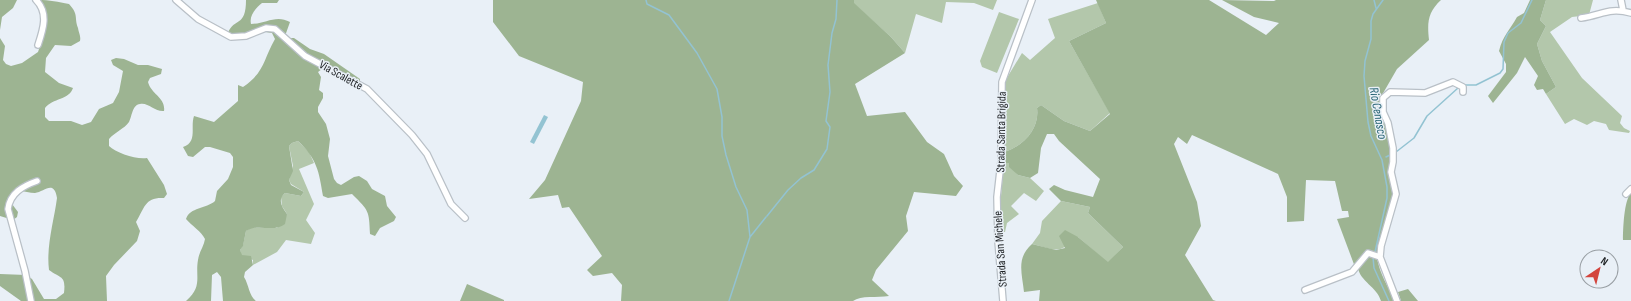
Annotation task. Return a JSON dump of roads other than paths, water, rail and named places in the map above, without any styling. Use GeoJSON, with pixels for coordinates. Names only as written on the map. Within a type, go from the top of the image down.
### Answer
{"type":"FeatureCollection","features":[{"type":"Feature","properties":{"kind":"street"},"geometry":{"type":"LineString","coordinates":[[36,0],[44,12],[43,31],[38,46]]}},
{"type":"Feature","properties":{"kind":"street","name":"Via Scalette"},"geometry":{"type":"LineString","coordinates":[[176,0],[198,19],[231,37],[246,36],[266,28],[275,29],[305,56],[367,90],[401,126],[412,135],[427,154],[449,200],[465,218]]}},
{"type":"Feature","properties":{"kind":"street","name":"Strada Santa Brigida"},"geometry":{"type":"LineString","coordinates":[[997,197],[1001,162],[1002,82],[1032,0]]}},
{"type":"Feature","properties":{"kind":"street"},"geometry":{"type":"LineString","coordinates":[[1621,0],[1623,10]]}},
{"type":"Feature","properties":{"kind":"street"},"geometry":{"type":"LineString","coordinates":[[1581,18],[1611,10],[1623,10],[1631,13]]}},
{"type":"Feature","properties":{"kind":"street"},"geometry":{"type":"LineString","coordinates":[[1397,301],[1380,257],[1381,246],[1396,194],[1391,172],[1393,148],[1388,123],[1383,112],[1383,98],[1390,92],[1425,93],[1453,82],[1463,87],[1463,92]]}},
{"type":"Feature","properties":{"kind":"street"},"geometry":{"type":"LineString","coordinates":[[31,301],[26,271],[8,209],[9,202],[15,193],[21,188],[38,181]]}},
{"type":"Feature","properties":{"kind":"street"},"geometry":{"type":"LineString","coordinates":[[1626,194],[1631,189]]}},
{"type":"Feature","properties":{"kind":"street","name":"Strada San Michele"},"geometry":{"type":"LineString","coordinates":[[997,197],[998,241],[1003,301]]}},
{"type":"Feature","properties":{"kind":"street"},"geometry":{"type":"LineString","coordinates":[[1305,290],[1352,272],[1368,254],[1380,257]]}},
{"type":"Feature","properties":{"kind":"water"},"geometry":{"type":"Polygon","coordinates":[[[544,115],[548,117],[534,144],[530,142],[544,115]]]}},
{"type":"Feature","properties":{"kind":"waterway"},"geometry":{"type":"LineString","coordinates":[[646,0],[647,4],[669,15],[697,53],[717,89],[722,117],[722,136],[726,155],[736,187],[747,210],[750,237]]}},
{"type":"Feature","properties":{"kind":"waterway"},"geometry":{"type":"LineString","coordinates":[[767,216],[788,190],[801,178],[814,170],[827,149],[830,127],[826,121],[830,92],[828,65],[832,33],[836,19],[837,0]]}},
{"type":"Feature","properties":{"kind":"waterway","name":"Rio Cenasco"},"geometry":{"type":"LineString","coordinates":[[1374,0],[1376,8]]}},
{"type":"Feature","properties":{"kind":"waterway","name":"Rio Cenasco"},"geometry":{"type":"LineString","coordinates":[[1375,252],[1387,198],[1387,187],[1382,160],[1371,136],[1368,122],[1364,76],[1365,61],[1371,39],[1371,21],[1373,14],[1383,0]]}},
{"type":"Feature","properties":{"kind":"waterway"},"geometry":{"type":"LineString","coordinates":[[1465,85],[1476,85],[1500,73],[1503,69],[1504,42],[1508,33],[1521,23],[1532,0]]}},
{"type":"Feature","properties":{"kind":"waterway"},"geometry":{"type":"LineString","coordinates":[[1396,152],[1414,138],[1427,116],[1458,88]]}},
{"type":"Feature","properties":{"kind":"waterway"},"geometry":{"type":"LineString","coordinates":[[1386,157],[1390,155]]}},
{"type":"Feature","properties":{"kind":"waterway"},"geometry":{"type":"LineString","coordinates":[[729,301],[750,237],[766,217]]}},
{"type":"Feature","properties":{"kind":"waterway","name":"Rio Cenasco"},"geometry":{"type":"LineString","coordinates":[[1373,257],[1374,268],[1389,301]]}}]}
